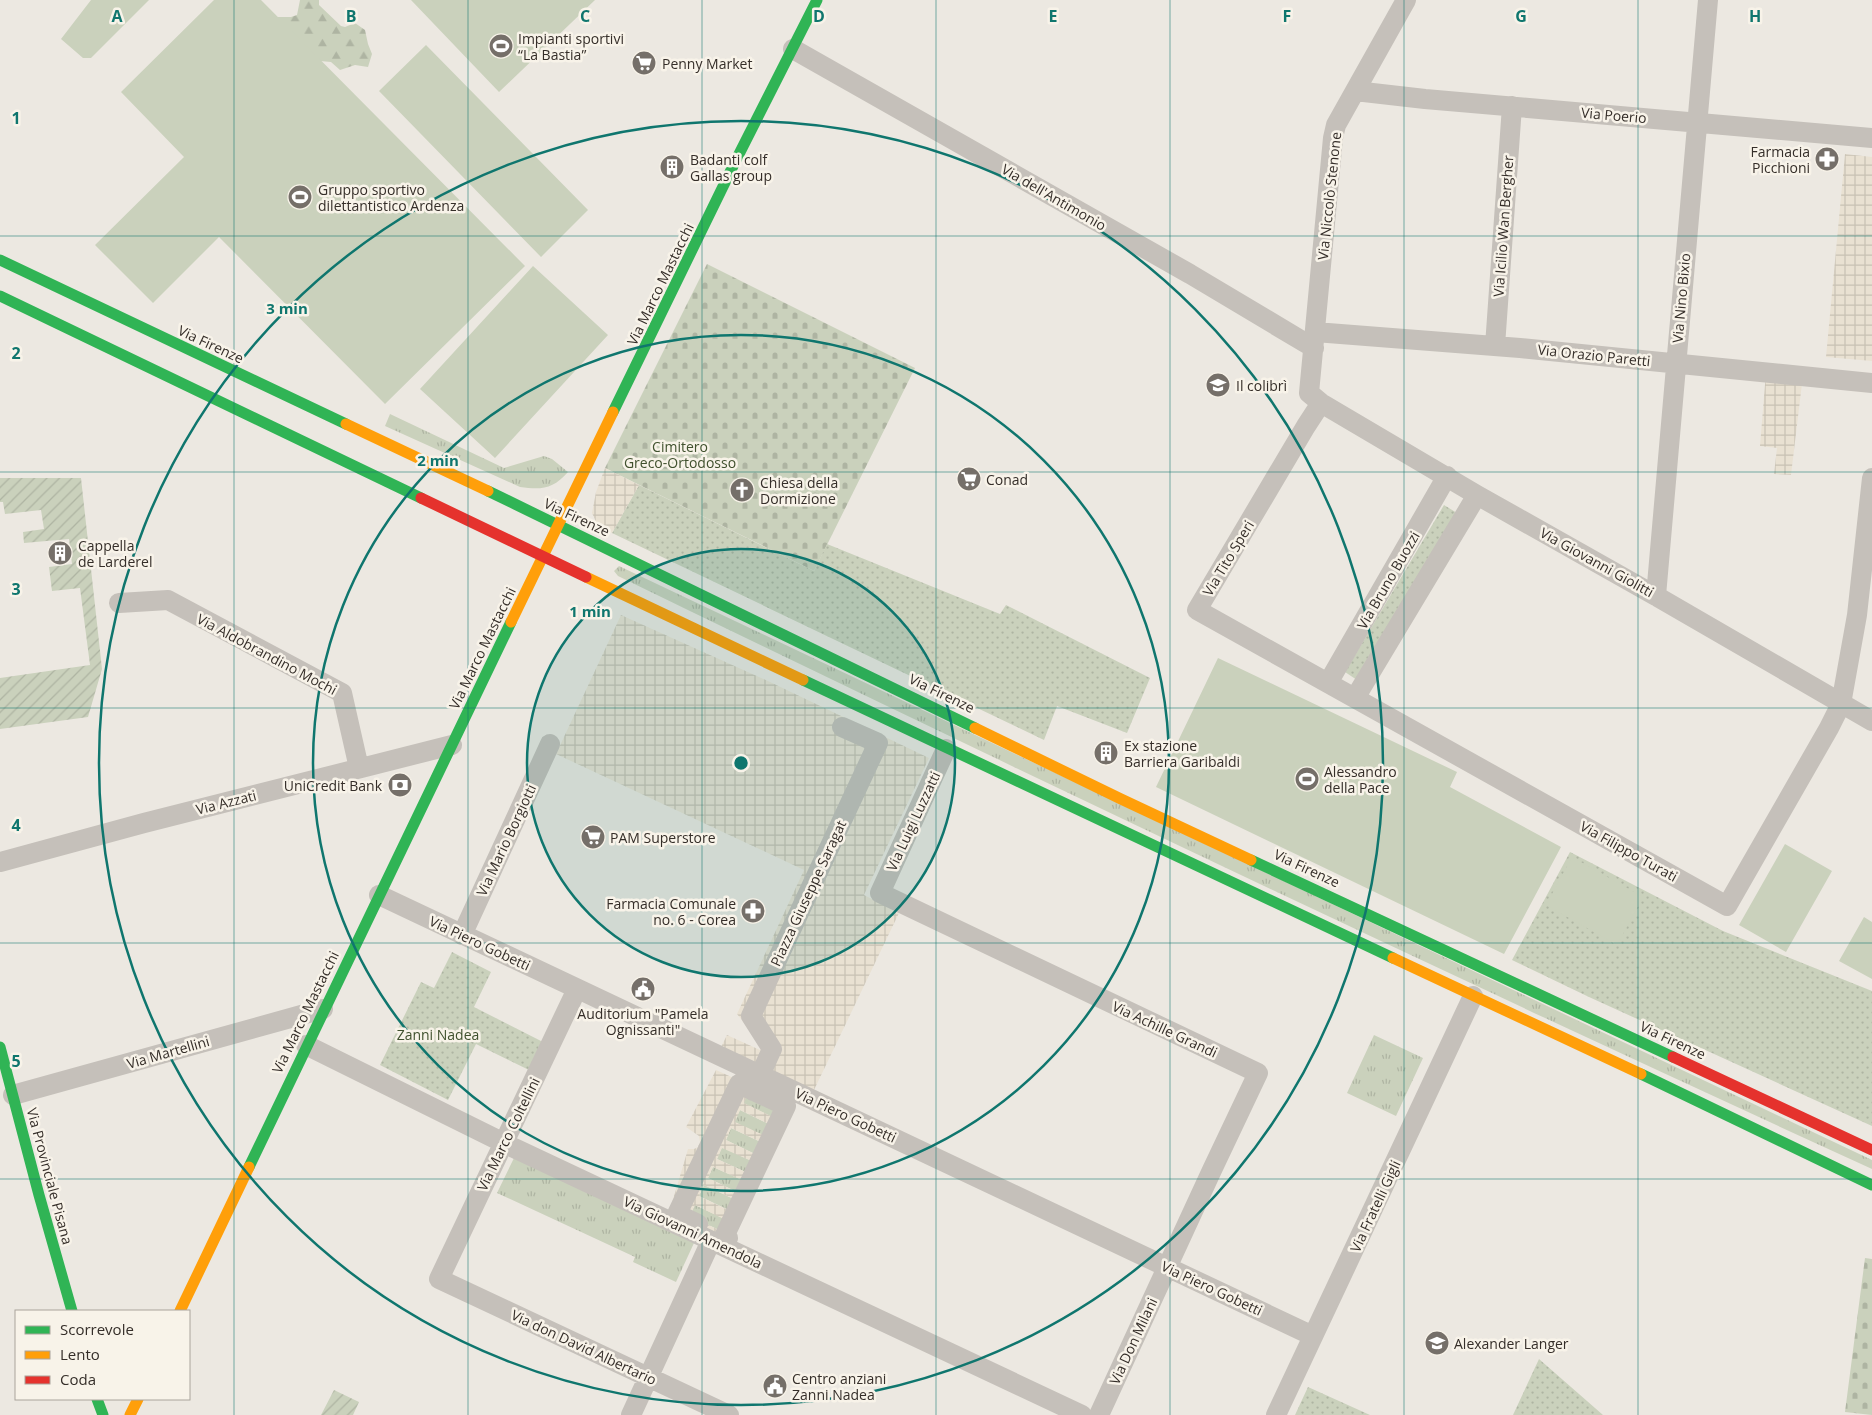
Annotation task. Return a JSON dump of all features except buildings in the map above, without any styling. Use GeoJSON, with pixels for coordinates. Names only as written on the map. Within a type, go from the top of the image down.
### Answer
{"type":"FeatureCollection","features":[{"type":"Feature","properties":{"kind":"main road","name":"Via Marco Mastacchi"},"geometry":{"type":"LineString","coordinates":[[180,1310],[323,1009],[734,164],[817,0]]}},
{"type":"Feature","properties":{"kind":"main road","name":"Via Firenze"},"geometry":{"type":"LineString","coordinates":[[0,260],[559,524],[1121,799],[1872,1150]]}},
{"type":"Feature","properties":{"kind":"main road"},"geometry":{"type":"LineString","coordinates":[[0,296],[946,749],[1677,1091],[1872,1185]]}},
{"type":"Feature","properties":{"kind":"main road","name":"Via Provinciale Pisana"},"geometry":{"type":"LineString","coordinates":[[0,1047],[72,1310]]}},
{"type":"Feature","properties":{"kind":"main road"},"geometry":{"type":"LineString","coordinates":[[97,1400],[104,1415]]}},
{"type":"Feature","properties":{"kind":"main road"},"geometry":{"type":"LineString","coordinates":[[130,1415],[138,1400]]}},
{"type":"Feature","properties":{"kind":"street","name":"Via Niccolò Stenone"},"geometry":{"type":"LineString","coordinates":[[1321,403],[1309,393],[1332,138],[1336,126],[1406,0]]}},
{"type":"Feature","properties":{"kind":"street","name":"Via Nino Bixio"},"geometry":{"type":"LineString","coordinates":[[1656,596],[1708,0]]}},
{"type":"Feature","properties":{"kind":"street","name":"Via dell'Antimonio"},"geometry":{"type":"LineString","coordinates":[[793,49],[1190,274],[1314,340]]}},
{"type":"Feature","properties":{"kind":"street","name":"Via Poerio"},"geometry":{"type":"LineString","coordinates":[[1355,91],[1872,138]]}},
{"type":"Feature","properties":{"kind":"street","name":"Via Icilio Wan Bergher"},"geometry":{"type":"LineString","coordinates":[[1495,346],[1512,106]]}},
{"type":"Feature","properties":{"kind":"street","name":"Via Orazio Paretti"},"geometry":{"type":"LineString","coordinates":[[1314,340],[1495,346],[1872,383]]}},
{"type":"Feature","properties":{"kind":"street","name":"Via Giovanni Giolitti"},"geometry":{"type":"LineString","coordinates":[[1321,403],[1477,495],[1872,721]]}},
{"type":"Feature","properties":{"kind":"street","name":"Via Tito Speri"},"geometry":{"type":"LineString","coordinates":[[1321,403],[1198,610],[1328,683]]}},
{"type":"Feature","properties":{"kind":"street","name":"Via Bruno Buozzi"},"geometry":{"type":"LineString","coordinates":[[1328,683],[1447,476]]}},
{"type":"Feature","properties":{"kind":"street","name":"Via Filippo Turati"},"geometry":{"type":"LineString","coordinates":[[1328,683],[1727,906],[1841,704],[1865,615],[1872,478]]}},
{"type":"Feature","properties":{"kind":"street"},"geometry":{"type":"LineString","coordinates":[[1355,698],[1477,495]]}},
{"type":"Feature","properties":{"kind":"street","name":"Via Aldobrandino Mochi"},"geometry":{"type":"LineString","coordinates":[[119,602],[168,600],[342,693],[359,768]]}},
{"type":"Feature","properties":{"kind":"street","name":"Piazza Giuseppe Saragat"},"geometry":{"type":"LineString","coordinates":[[756,1083],[772,1049],[751,1016],[878,743],[842,727]]}},
{"type":"Feature","properties":{"kind":"street","name":"Via Mario Borgiotti"},"geometry":{"type":"LineString","coordinates":[[462,935],[550,744]]}},
{"type":"Feature","properties":{"kind":"street","name":"Via Azzati"},"geometry":{"type":"LineString","coordinates":[[0,862],[144,823],[452,745]]}},
{"type":"Feature","properties":{"kind":"street","name":"Via Luigi Luzzatti"},"geometry":{"type":"LineString","coordinates":[[880,894],[946,749]]}},
{"type":"Feature","properties":{"kind":"street","name":"Via Achille Grandi"},"geometry":{"type":"LineString","coordinates":[[880,894],[1258,1073],[1167,1267]]}},
{"type":"Feature","properties":{"kind":"street","name":"Via Piero Gobetti"},"geometry":{"type":"LineString","coordinates":[[379,895],[577,989],[756,1083],[1167,1267],[1313,1336]]}},
{"type":"Feature","properties":{"kind":"street","name":"Via Marco Coltellini"},"geometry":{"type":"LineString","coordinates":[[439,1279],[577,989]]}},
{"type":"Feature","properties":{"kind":"street","name":"Via Fratelli Gigli"},"geometry":{"type":"LineString","coordinates":[[1276,1415],[1473,996]]}},
{"type":"Feature","properties":{"kind":"street","name":"Via Martellini"},"geometry":{"type":"LineString","coordinates":[[13,1095],[323,1009]]}},
{"type":"Feature","properties":{"kind":"street","name":"Via Giovanni Amendola"},"geometry":{"type":"LineString","coordinates":[[306,1045],[504,1142],[721,1239],[1082,1415]]}},
{"type":"Feature","properties":{"kind":"street"},"geometry":{"type":"LineString","coordinates":[[631,1415],[721,1239],[786,1106],[756,1083],[739,1084],[677,1214],[721,1239]]}},
{"type":"Feature","properties":{"kind":"street","name":"Via Don Milani"},"geometry":{"type":"LineString","coordinates":[[1099,1415],[1167,1267]]}},
{"type":"Feature","properties":{"kind":"street","name":"Via don David Albertario"},"geometry":{"type":"LineString","coordinates":[[439,1279],[729,1415]]}},
{"type":"Feature","properties":{"kind":"green space"},"geometry":{"type":"Polygon","coordinates":[[[91,0],[149,0],[91,58],[83,58],[61,39],[91,0]]]}},
{"type":"Feature","properties":{"kind":"green space","name":"Gruppo sportivo dilettantistico Ardenza"},"geometry":{"type":"Polygon","coordinates":[[[214,0],[261,0],[525,266],[385,404],[219,237],[153,303],[95,245],[184,157],[121,92],[214,0]]]}},
{"type":"Feature","properties":{"kind":"green space"},"geometry":{"type":"Polygon","coordinates":[[[300,0],[319,0],[319,5],[341,26],[345,27],[355,23],[365,30],[372,54],[368,67],[355,65],[340,70],[331,62],[320,61],[277,17],[297,15],[300,0]]]}},
{"type":"Feature","properties":{"kind":"green space","name":"Impianti sportivi “La Bastia”"},"geometry":{"type":"Polygon","coordinates":[[[411,0],[595,0],[499,92],[411,0]]]}},
{"type":"Feature","properties":{"kind":"green space"},"geometry":{"type":"Polygon","coordinates":[[[426,45],[588,210],[541,257],[379,91],[426,45]]]}},
{"type":"Feature","properties":{"kind":"green space","name":"Cimitero Greco-Ortodosso"},"geometry":{"type":"Polygon","coordinates":[[[707,264],[915,368],[814,571],[605,468],[707,264]]]}},
{"type":"Feature","properties":{"kind":"green space"},"geometry":{"type":"Polygon","coordinates":[[[533,266],[608,335],[495,458],[420,389],[533,266]]]}},
{"type":"Feature","properties":{"kind":"green space"},"geometry":{"type":"Polygon","coordinates":[[[390,414],[504,468],[544,456],[552,459],[568,472],[563,478],[547,487],[520,487],[385,426],[390,414]]]}},
{"type":"Feature","properties":{"kind":"green space"},"geometry":{"type":"Polygon","coordinates":[[[0,478],[81,478],[102,669],[88,717],[0,729],[0,678],[90,665],[80,588],[52,591],[49,567],[72,564],[69,539],[24,543],[23,532],[44,529],[41,510],[5,514],[3,502],[0,502],[0,478]]]}},
{"type":"Feature","properties":{"kind":"green space"},"geometry":{"type":"Polygon","coordinates":[[[639,485],[814,571],[827,544],[1000,614],[1006,605],[1150,678],[1127,733],[1057,706],[1044,740],[612,533],[639,485]]]}},
{"type":"Feature","properties":{"kind":"green space"},"geometry":{"type":"Polygon","coordinates":[[[1444,505],[1457,513],[1357,680],[1345,672],[1444,505]]]}},
{"type":"Feature","properties":{"kind":"green space"},"geometry":{"type":"Polygon","coordinates":[[[619,566],[1872,1160],[1872,1169],[1400,950],[930,727],[618,576],[614,571],[619,566]]]}},
{"type":"Feature","properties":{"kind":"green space","name":"Alessandro della Pace"},"geometry":{"type":"Polygon","coordinates":[[[1218,658],[1457,772],[1450,787],[1561,847],[1504,954],[1156,787],[1218,658]]]}},
{"type":"Feature","properties":{"kind":"green space"},"geometry":{"type":"Polygon","coordinates":[[[1785,844],[1832,871],[1786,952],[1739,925],[1785,844]]]}},
{"type":"Feature","properties":{"kind":"green space"},"geometry":{"type":"Polygon","coordinates":[[[1570,852],[1723,931],[1872,991],[1872,1126],[1512,960],[1570,852]]]}},
{"type":"Feature","properties":{"kind":"green space"},"geometry":{"type":"Polygon","coordinates":[[[1572,857],[1643,897],[1617,945],[1546,905],[1572,857]]]}},
{"type":"Feature","properties":{"kind":"green space"},"geometry":{"type":"Polygon","coordinates":[[[1864,917],[1872,922],[1872,979],[1839,961],[1864,917]]]}},
{"type":"Feature","properties":{"kind":"green space","name":"Zanni Nadea"},"geometry":{"type":"Polygon","coordinates":[[[452,952],[491,972],[474,1007],[543,1042],[529,1070],[476,1044],[448,1100],[380,1065],[421,982],[434,988],[452,952]]]}},
{"type":"Feature","properties":{"kind":"green space"},"geometry":{"type":"Polygon","coordinates":[[[1374,1035],[1423,1058],[1396,1116],[1347,1093],[1374,1035]]]}},
{"type":"Feature","properties":{"kind":"green space"},"geometry":{"type":"Polygon","coordinates":[[[749,1092],[782,1107],[777,1119],[743,1103],[749,1092]]]}},
{"type":"Feature","properties":{"kind":"green space"},"geometry":{"type":"Polygon","coordinates":[[[740,1110],[773,1126],[768,1138],[734,1122],[740,1110]]]}},
{"type":"Feature","properties":{"kind":"green space"},"geometry":{"type":"Polygon","coordinates":[[[731,1128],[765,1144],[759,1156],[726,1140],[731,1128]]]}},
{"type":"Feature","properties":{"kind":"green space"},"geometry":{"type":"Polygon","coordinates":[[[722,1147],[756,1163],[750,1174],[717,1159],[722,1147]]]}},
{"type":"Feature","properties":{"kind":"green space"},"geometry":{"type":"Polygon","coordinates":[[[514,1158],[694,1243],[676,1282],[633,1262],[635,1257],[497,1193],[514,1158]]]}},
{"type":"Feature","properties":{"kind":"green space"},"geometry":{"type":"Polygon","coordinates":[[[713,1167],[747,1182],[741,1194],[708,1178],[713,1167]]]}},
{"type":"Feature","properties":{"kind":"green space"},"geometry":{"type":"Polygon","coordinates":[[[704,1185],[738,1201],[733,1212],[699,1196],[704,1185]]]}},
{"type":"Feature","properties":{"kind":"green space"},"geometry":{"type":"Polygon","coordinates":[[[695,1205],[729,1221],[723,1232],[690,1216],[695,1205]]]}},
{"type":"Feature","properties":{"kind":"green space"},"geometry":{"type":"Polygon","coordinates":[[[1865,1258],[1872,1259],[1872,1415],[1845,1412],[1865,1258]]]}},
{"type":"Feature","properties":{"kind":"green space"},"geometry":{"type":"Polygon","coordinates":[[[1539,1359],[1603,1415],[1513,1415],[1539,1359]]]}},
{"type":"Feature","properties":{"kind":"green space"},"geometry":{"type":"Polygon","coordinates":[[[1308,1387],[1370,1415],[1295,1415],[1308,1387]]]}},
{"type":"Feature","properties":{"kind":"green space"},"geometry":{"type":"Polygon","coordinates":[[[334,1390],[359,1402],[353,1415],[321,1415],[334,1390]]]}},
{"type":"Feature","properties":{"kind":"shaded area"},"geometry":{"type":"Polygon","coordinates":[[[1845,154],[1872,157],[1872,361],[1826,357],[1845,154]]]}},
{"type":"Feature","properties":{"kind":"shaded area"},"geometry":{"type":"Polygon","coordinates":[[[1766,372],[1803,375],[1791,475],[1774,474],[1777,448],[1760,446],[1766,372]]]}},
{"type":"Feature","properties":{"kind":"shaded area"},"geometry":{"type":"Polygon","coordinates":[[[605,468],[639,485],[612,533],[598,526],[592,513],[596,492],[605,468]]]}},
{"type":"Feature","properties":{"kind":"shaded area"},"geometry":{"type":"Polygon","coordinates":[[[621,615],[768,681],[929,758],[864,895],[899,913],[814,1090],[721,1047],[727,1035],[760,1050],[762,1045],[737,1014],[804,870],[556,754],[621,615]]]}},
{"type":"Feature","properties":{"kind":"shaded area"},"geometry":{"type":"Polygon","coordinates":[[[716,1070],[793,1105],[727,1240],[669,1213],[688,1149],[698,1147],[700,1142],[699,1136],[686,1127],[716,1070]],[[749,1092],[744,1103],[777,1119],[782,1108],[749,1092]],[[740,1110],[735,1122],[768,1137],[773,1126],[740,1110]],[[731,1128],[726,1140],[759,1156],[765,1144],[731,1128]],[[722,1148],[717,1159],[750,1174],[756,1163],[722,1148]],[[713,1167],[708,1178],[741,1194],[746,1182],[713,1167]],[[704,1185],[699,1196],[732,1212],[738,1201],[704,1185]],[[695,1205],[690,1216],[723,1232],[728,1221],[695,1205]]]}},
{"type":"Feature","properties":{"kind":"traffic: fast"},"geometry":{"type":"LineString","coordinates":[[613,412],[734,164],[817,0]]}},
{"type":"Feature","properties":{"kind":"traffic: fast"},"geometry":{"type":"LineString","coordinates":[[0,260],[346,424]]}},
{"type":"Feature","properties":{"kind":"traffic: fast"},"geometry":{"type":"LineString","coordinates":[[0,296],[421,498]]}},
{"type":"Feature","properties":{"kind":"traffic: fast"},"geometry":{"type":"LineString","coordinates":[[488,491],[975,728]]}},
{"type":"Feature","properties":{"kind":"traffic: fast"},"geometry":{"type":"LineString","coordinates":[[249,1167],[511,622]]}},
{"type":"Feature","properties":{"kind":"traffic: fast"},"geometry":{"type":"LineString","coordinates":[[803,680],[1393,958]]}},
{"type":"Feature","properties":{"kind":"traffic: fast"},"geometry":{"type":"LineString","coordinates":[[1251,860],[1673,1057]]}},
{"type":"Feature","properties":{"kind":"traffic: fast"},"geometry":{"type":"LineString","coordinates":[[0,1047],[72,1310]]}},
{"type":"Feature","properties":{"kind":"traffic: fast"},"geometry":{"type":"LineString","coordinates":[[1641,1074],[1872,1185]]}},
{"type":"Feature","properties":{"kind":"traffic: fast"},"geometry":{"type":"LineString","coordinates":[[97,1400],[103,1415]]}},
{"type":"Feature","properties":{"kind":"traffic: slow"},"geometry":{"type":"LineString","coordinates":[[511,622],[613,412]]}},
{"type":"Feature","properties":{"kind":"traffic: slow"},"geometry":{"type":"LineString","coordinates":[[346,424],[488,491]]}},
{"type":"Feature","properties":{"kind":"traffic: slow"},"geometry":{"type":"LineString","coordinates":[[586,577],[803,680]]}},
{"type":"Feature","properties":{"kind":"traffic: slow"},"geometry":{"type":"LineString","coordinates":[[975,728],[1251,860]]}},
{"type":"Feature","properties":{"kind":"traffic: slow"},"geometry":{"type":"LineString","coordinates":[[1393,958],[1641,1074]]}},
{"type":"Feature","properties":{"kind":"traffic: slow"},"geometry":{"type":"LineString","coordinates":[[180,1310],[249,1167]]}},
{"type":"Feature","properties":{"kind":"traffic: slow"},"geometry":{"type":"LineString","coordinates":[[130,1415],[138,1400]]}},
{"type":"Feature","properties":{"kind":"traffic: jam"},"geometry":{"type":"LineString","coordinates":[[421,498],[586,577]]}},
{"type":"Feature","properties":{"kind":"traffic: jam"},"geometry":{"type":"LineString","coordinates":[[1673,1057],[1872,1150]]}},
{"type":"Feature","properties":{"kind":"place","name":"Impianti sportivi “La Bastia”"},"geometry":{"type":"Point","coordinates":[501,46]}},
{"type":"Feature","properties":{"kind":"place","name":"Penny Market"},"geometry":{"type":"Point","coordinates":[644,63]}},
{"type":"Feature","properties":{"kind":"place","name":"Farmacia Picchioni"},"geometry":{"type":"Point","coordinates":[1827,159]}},
{"type":"Feature","properties":{"kind":"place","name":"Badanti colf Gallas group"},"geometry":{"type":"Point","coordinates":[672,167]}},
{"type":"Feature","properties":{"kind":"place","name":"Gruppo sportivo dilettantistico Ardenza"},"geometry":{"type":"Point","coordinates":[300,197]}},
{"type":"Feature","properties":{"kind":"place","name":"Il colibrì"},"geometry":{"type":"Point","coordinates":[1218,385]}},
{"type":"Feature","properties":{"kind":"place","name":"Conad"},"geometry":{"type":"Point","coordinates":[969,479]}},
{"type":"Feature","properties":{"kind":"place","name":"Chiesa della Dormizione"},"geometry":{"type":"Point","coordinates":[742,490]}},
{"type":"Feature","properties":{"kind":"place","name":"Cappella de Larderel"},"geometry":{"type":"Point","coordinates":[60,553]}},
{"type":"Feature","properties":{"kind":"place","name":"Ex stazione Barriera Garibaldi"},"geometry":{"type":"Point","coordinates":[1106,753]}},
{"type":"Feature","properties":{"kind":"place","name":"Alessandro della Pace"},"geometry":{"type":"Point","coordinates":[1307,779]}},
{"type":"Feature","properties":{"kind":"place","name":"UniCredit Bank"},"geometry":{"type":"Point","coordinates":[400,785]}},
{"type":"Feature","properties":{"kind":"place","name":"PAM Superstore"},"geometry":{"type":"Point","coordinates":[593,837]}},
{"type":"Feature","properties":{"kind":"place","name":"Farmacia Comunale no. 6 - Corea"},"geometry":{"type":"Point","coordinates":[753,911]}},
{"type":"Feature","properties":{"kind":"place","name":"Auditorium \"Pamela Ognissanti\""},"geometry":{"type":"Point","coordinates":[643,989]}},
{"type":"Feature","properties":{"kind":"place","name":"Alexander Langer"},"geometry":{"type":"Point","coordinates":[1437,1343]}},
{"type":"Feature","properties":{"kind":"place","name":"Centro anziani Zanni Nadea"},"geometry":{"type":"Point","coordinates":[775,1386]}}]}
